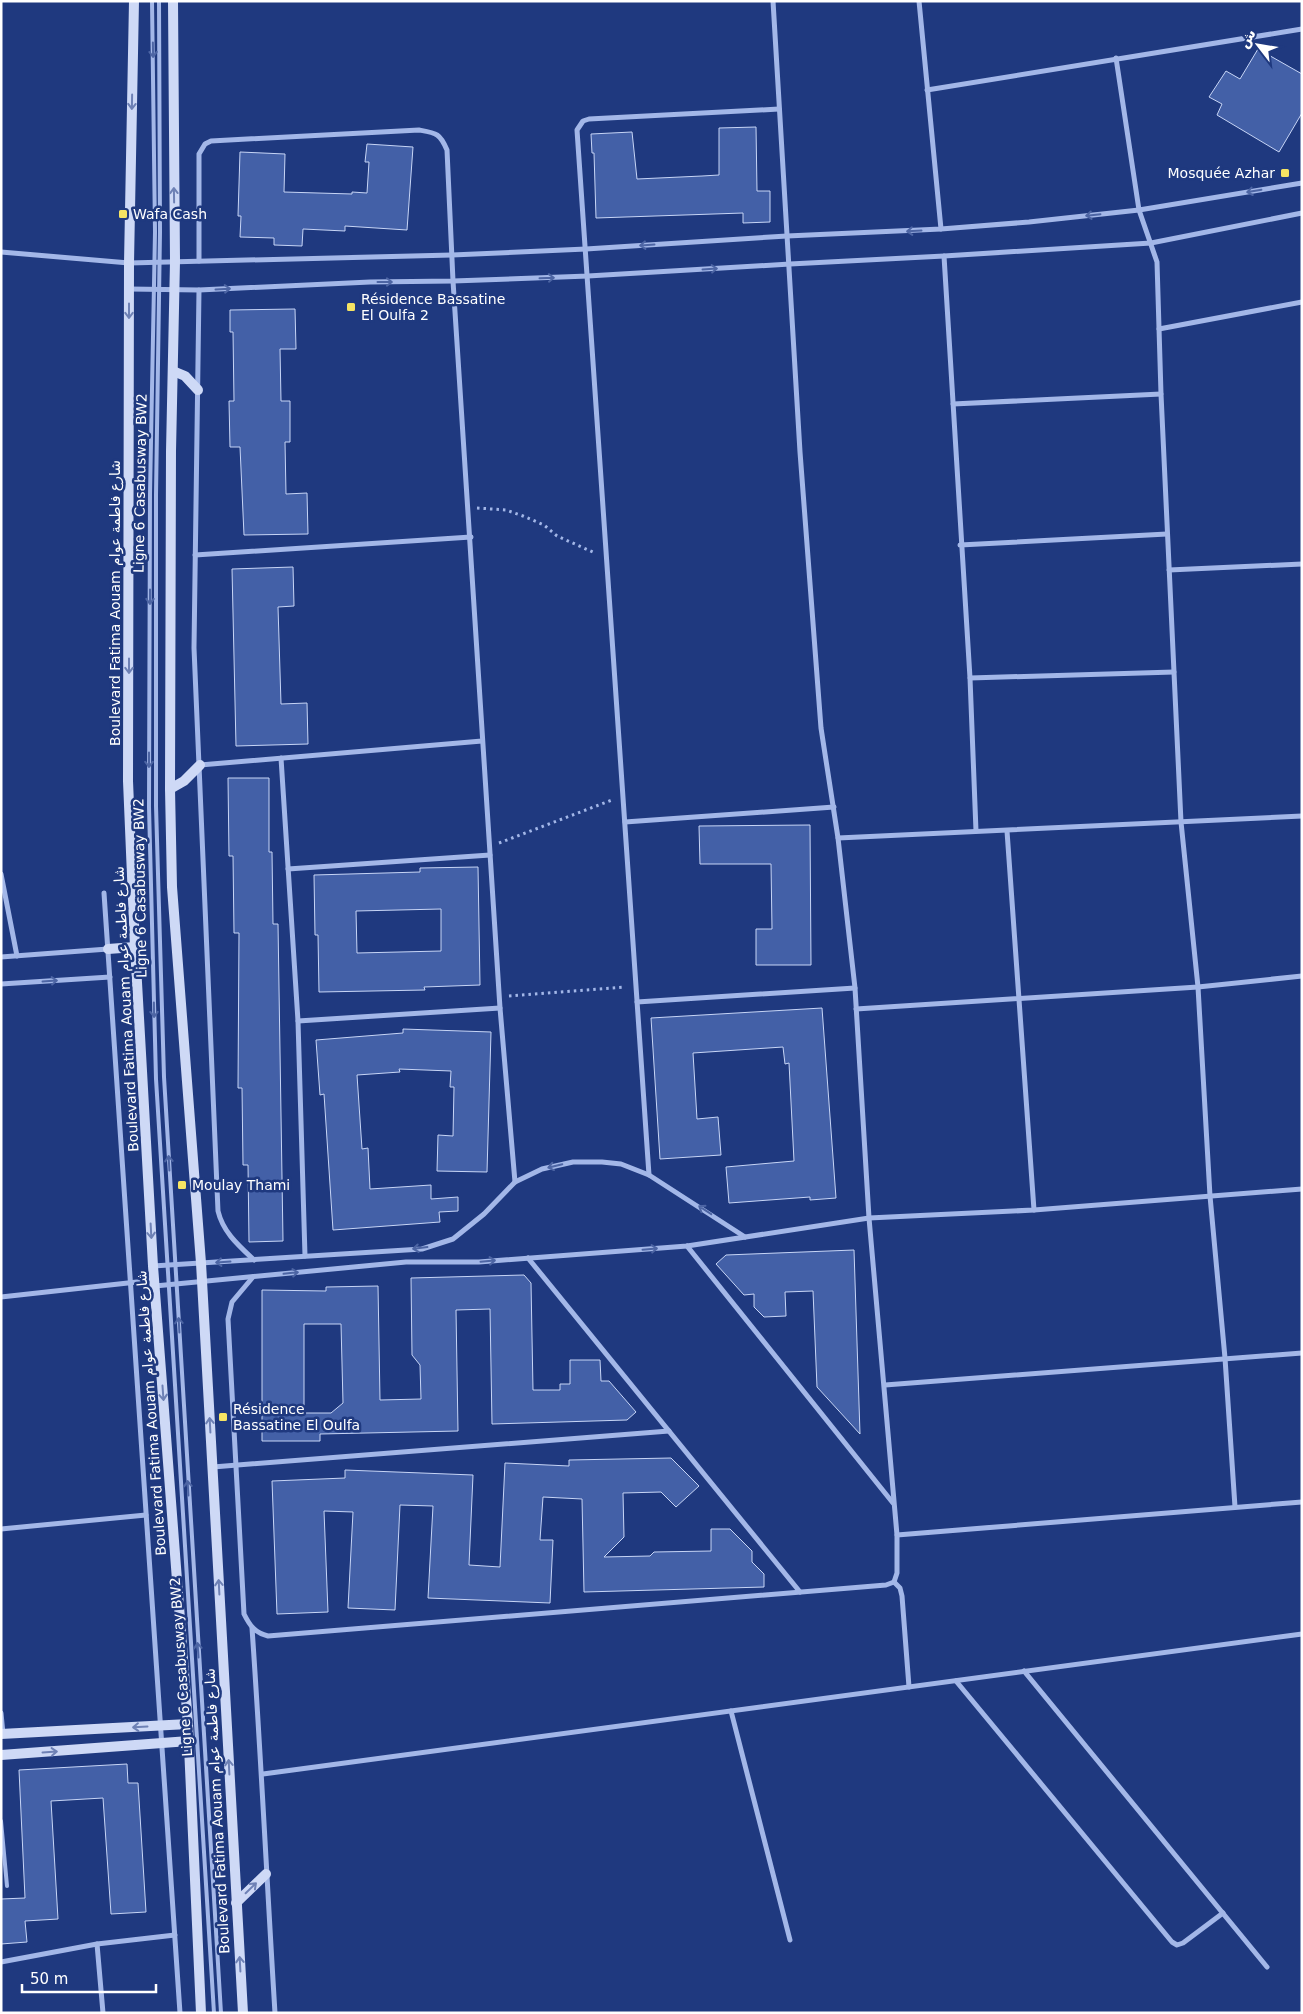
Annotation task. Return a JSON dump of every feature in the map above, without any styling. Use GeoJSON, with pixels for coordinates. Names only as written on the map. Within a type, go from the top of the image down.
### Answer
{"type":"FeatureCollection","features":[{"type":"Feature","properties":{"kind":"main road","name":"Boulevard Fatima Aouam شارع فاطمة عوام"},"geometry":{"type":"LineString","coordinates":[[134,1],[129,263],[128,781],[135,947],[153,1266],[188,1724],[201,2013]]}},
{"type":"Feature","properties":{"kind":"main road"},"geometry":{"type":"LineString","coordinates":[[173,1],[175,261]]}},
{"type":"Feature","properties":{"kind":"main road","name":"Boulevard Fatima Aouam شارع فاطمة عوام"},"geometry":{"type":"LineString","coordinates":[[175,261],[170,789],[172,887],[201,1263],[243,2013]]}},
{"type":"Feature","properties":{"kind":"main road"},"geometry":{"type":"LineString","coordinates":[[173,371],[185,376],[198,390]]}},
{"type":"Feature","properties":{"kind":"main road"},"geometry":{"type":"LineString","coordinates":[[170,789],[184,781],[200,765]]}},
{"type":"Feature","properties":{"kind":"main road"},"geometry":{"type":"LineString","coordinates":[[108,949],[135,947]]}},
{"type":"Feature","properties":{"kind":"main road"},"geometry":{"type":"LineString","coordinates":[[2,1734],[188,1724]]}},
{"type":"Feature","properties":{"kind":"main road"},"geometry":{"type":"LineString","coordinates":[[1,1755],[188,1741]]}},
{"type":"Feature","properties":{"kind":"main road"},"geometry":{"type":"LineString","coordinates":[[236,1903],[266,1874]]}},
{"type":"Feature","properties":{"kind":"street"},"geometry":{"type":"LineString","coordinates":[[773,1],[800,452],[821,728],[834,807],[855,988],[870,1218],[886,1386],[897,1535],[897,1573],[894,1582]]}},
{"type":"Feature","properties":{"kind":"street"},"geometry":{"type":"LineString","coordinates":[[920,1],[927,90],[942,229]]}},
{"type":"Feature","properties":{"kind":"street"},"geometry":{"type":"LineString","coordinates":[[927,90],[1302,29]]}},
{"type":"Feature","properties":{"kind":"street"},"geometry":{"type":"LineString","coordinates":[[1116,58],[1140,210],[1157,262],[1161,394],[1181,822],[1198,987],[1210,1196],[1225,1358],[1235,1507]]}},
{"type":"Feature","properties":{"kind":"street"},"geometry":{"type":"LineString","coordinates":[[649,1175],[577,130],[583,121],[589,119],[779,109]]}},
{"type":"Feature","properties":{"kind":"street"},"geometry":{"type":"LineString","coordinates":[[199,261],[199,154],[205,144],[216,140],[419,130],[434,133],[442,138],[447,150],[453,281],[471,537],[482,741],[499,997],[515,1182]]}},
{"type":"Feature","properties":{"kind":"street"},"geometry":{"type":"LineString","coordinates":[[1,252],[129,263],[586,249],[788,236],[942,229],[1140,210],[1302,183]]}},
{"type":"Feature","properties":{"kind":"street"},"geometry":{"type":"LineString","coordinates":[[129,289],[199,290],[370,282],[588,276],[944,256],[1151,242],[1302,213]]}},
{"type":"Feature","properties":{"kind":"street"},"geometry":{"type":"LineString","coordinates":[[944,256],[960,545],[970,678],[976,831]]}},
{"type":"Feature","properties":{"kind":"street"},"geometry":{"type":"LineString","coordinates":[[199,290],[194,648],[218,1211],[220,1220],[230,1236],[254,1260]]}},
{"type":"Feature","properties":{"kind":"street"},"geometry":{"type":"LineString","coordinates":[[1159,329],[1302,302]]}},
{"type":"Feature","properties":{"kind":"street"},"geometry":{"type":"LineString","coordinates":[[953,404],[1161,394]]}},
{"type":"Feature","properties":{"kind":"street"},"geometry":{"type":"LineString","coordinates":[[960,545],[1167,534]]}},
{"type":"Feature","properties":{"kind":"street"},"geometry":{"type":"LineString","coordinates":[[195,555],[471,537]]}},
{"type":"Feature","properties":{"kind":"street"},"geometry":{"type":"LineString","coordinates":[[1169,570],[1302,564]]}},
{"type":"Feature","properties":{"kind":"street"},"geometry":{"type":"LineString","coordinates":[[970,678],[1174,672]]}},
{"type":"Feature","properties":{"kind":"street"},"geometry":{"type":"LineString","coordinates":[[200,765],[482,741]]}},
{"type":"Feature","properties":{"kind":"street"},"geometry":{"type":"LineString","coordinates":[[280,758],[298,1021],[305,1256]]}},
{"type":"Feature","properties":{"kind":"street"},"geometry":{"type":"LineString","coordinates":[[625,822],[834,807]]}},
{"type":"Feature","properties":{"kind":"street"},"geometry":{"type":"LineString","coordinates":[[838,838],[1302,816]]}},
{"type":"Feature","properties":{"kind":"street"},"geometry":{"type":"LineString","coordinates":[[1008,831],[1034,1210]]}},
{"type":"Feature","properties":{"kind":"street"},"geometry":{"type":"LineString","coordinates":[[288,870],[490,855]]}},
{"type":"Feature","properties":{"kind":"street"},"geometry":{"type":"LineString","coordinates":[[1,874],[17,956]]}},
{"type":"Feature","properties":{"kind":"street"},"geometry":{"type":"LineString","coordinates":[[104,893],[180,2013]]}},
{"type":"Feature","properties":{"kind":"street"},"geometry":{"type":"LineString","coordinates":[[1,957],[108,949]]}},
{"type":"Feature","properties":{"kind":"street"},"geometry":{"type":"LineString","coordinates":[[856,1008],[1198,987],[1302,976]]}},
{"type":"Feature","properties":{"kind":"street"},"geometry":{"type":"LineString","coordinates":[[1,984],[110,977]]}},
{"type":"Feature","properties":{"kind":"street"},"geometry":{"type":"LineString","coordinates":[[637,1002],[855,988]]}},
{"type":"Feature","properties":{"kind":"street"},"geometry":{"type":"LineString","coordinates":[[298,1021],[500,1008]]}},
{"type":"Feature","properties":{"kind":"street"},"geometry":{"type":"LineString","coordinates":[[153,1266],[415,1249],[437,1245],[453,1239],[484,1214],[515,1182],[542,1169],[573,1162],[621,1164],[649,1175],[746,1237]]}},
{"type":"Feature","properties":{"kind":"street"},"geometry":{"type":"LineString","coordinates":[[1,1297],[131,1282],[168,1285],[406,1262],[480,1262],[687,1246],[870,1218],[1034,1210],[1302,1189]]}},
{"type":"Feature","properties":{"kind":"street"},"geometry":{"type":"LineString","coordinates":[[687,1246],[894,1503]]}},
{"type":"Feature","properties":{"kind":"street"},"geometry":{"type":"LineString","coordinates":[[528,1258],[800,1592]]}},
{"type":"Feature","properties":{"kind":"street"},"geometry":{"type":"LineString","coordinates":[[254,1277],[232,1302],[228,1319],[244,1614],[252,1628],[259,1634],[268,1636],[886,1585],[894,1582]]}},
{"type":"Feature","properties":{"kind":"street"},"geometry":{"type":"LineString","coordinates":[[886,1386],[1302,1353]]}},
{"type":"Feature","properties":{"kind":"street"},"geometry":{"type":"LineString","coordinates":[[212,1467],[669,1432]]}},
{"type":"Feature","properties":{"kind":"street"},"geometry":{"type":"LineString","coordinates":[[897,1535],[1302,1502]]}},
{"type":"Feature","properties":{"kind":"street"},"geometry":{"type":"LineString","coordinates":[[1,1529],[146,1516]]}},
{"type":"Feature","properties":{"kind":"street"},"geometry":{"type":"LineString","coordinates":[[894,1582],[900,1588],[902,1596],[910,1687]]}},
{"type":"Feature","properties":{"kind":"street"},"geometry":{"type":"LineString","coordinates":[[252,1628],[263,1774],[266,1874],[275,2013]]}},
{"type":"Feature","properties":{"kind":"street"},"geometry":{"type":"LineString","coordinates":[[263,1774],[1302,1634]]}},
{"type":"Feature","properties":{"kind":"street"},"geometry":{"type":"LineString","coordinates":[[1024,1671],[1267,1967]]}},
{"type":"Feature","properties":{"kind":"street"},"geometry":{"type":"LineString","coordinates":[[956,1680],[1172,1942],[1177,1945],[1183,1944],[1223,1914]]}},
{"type":"Feature","properties":{"kind":"street"},"geometry":{"type":"LineString","coordinates":[[731,1711],[790,1940]]}},
{"type":"Feature","properties":{"kind":"street"},"geometry":{"type":"LineString","coordinates":[[1,1714],[2,1734]]}},
{"type":"Feature","properties":{"kind":"street"},"geometry":{"type":"LineString","coordinates":[[1,1962],[97,1944],[175,1935]]}},
{"type":"Feature","properties":{"kind":"street"},"geometry":{"type":"LineString","coordinates":[[97,1944],[103,2013]]}},
{"type":"Feature","properties":{"kind":"lane","name":"Ligne 6 Casabusway BW2"},"geometry":{"type":"LineString","coordinates":[[152,1],[157,262]]}},
{"type":"Feature","properties":{"kind":"lane","name":"Ligne 6 Casabusway BW2"},"geometry":{"type":"LineString","coordinates":[[159,1],[156,806],[164,1077],[221,2013]]}},
{"type":"Feature","properties":{"kind":"lane","name":"Ligne 6 Casabusway BW2"},"geometry":{"type":"LineString","coordinates":[[157,289],[150,503],[149,807],[156,1079],[214,2013]]}},
{"type":"Feature","properties":{"kind":"lane"},"geometry":{"type":"LineString","coordinates":[[1,1821],[7,1886]]}},
{"type":"Feature","properties":{"kind":"path"},"geometry":{"type":"LineString","coordinates":[[469,507],[506,510],[524,516],[544,525],[556,536],[607,559]]}},
{"type":"Feature","properties":{"kind":"path"},"geometry":{"type":"LineString","coordinates":[[489,847],[623,796]]}},
{"type":"Feature","properties":{"kind":"path"},"geometry":{"type":"LineString","coordinates":[[499,997],[636,986]]}},
{"type":"Feature","properties":{"kind":"building"},"geometry":{"type":"Polygon","coordinates":[[[1258,49],[1302,74],[1302,113],[1279,152],[1217,115],[1222,104],[1209,97],[1226,71],[1240,79],[1258,49]]]}},
{"type":"Feature","properties":{"kind":"building"},"geometry":{"type":"Polygon","coordinates":[[[756,127],[757,191],[770,191],[770,222],[743,223],[743,213],[596,218],[594,153],[592,153],[591,134],[632,132],[637,179],[719,175],[719,128],[756,127]]]}},
{"type":"Feature","properties":{"kind":"building"},"geometry":{"type":"Polygon","coordinates":[[[367,144],[413,147],[407,230],[345,226],[345,231],[303,229],[302,246],[274,245],[274,238],[240,237],[241,216],[238,216],[240,152],[285,154],[284,192],[352,194],[352,192],[367,193],[369,162],[365,162],[367,144]]]}},
{"type":"Feature","properties":{"kind":"building"},"geometry":{"type":"Polygon","coordinates":[[[295,309],[296,349],[280,349],[281,401],[290,401],[290,442],[285,442],[286,494],[307,493],[308,534],[244,535],[240,447],[230,447],[229,401],[234,401],[233,332],[230,332],[230,310],[295,309]]]}},
{"type":"Feature","properties":{"kind":"building"},"geometry":{"type":"Polygon","coordinates":[[[293,567],[294,606],[278,607],[281,704],[307,703],[308,744],[236,746],[232,569],[293,567]]]}},
{"type":"Feature","properties":{"kind":"building"},"geometry":{"type":"Polygon","coordinates":[[[228,778],[269,778],[269,852],[272,852],[273,924],[278,924],[283,1241],[249,1242],[248,1165],[243,1165],[242,1088],[238,1088],[239,933],[234,933],[233,856],[229,856],[228,778]]]}},
{"type":"Feature","properties":{"kind":"building"},"geometry":{"type":"Polygon","coordinates":[[[810,825],[811,965],[756,965],[756,929],[772,929],[771,864],[700,864],[699,826],[810,825]]]}},
{"type":"Feature","properties":{"kind":"building"},"geometry":{"type":"Polygon","coordinates":[[[478,867],[480,985],[424,987],[425,990],[319,992],[318,935],[315,935],[314,875],[420,872],[420,868],[478,867]],[[441,909],[356,911],[357,953],[441,951],[441,909]]]}},
{"type":"Feature","properties":{"kind":"building"},"geometry":{"type":"Polygon","coordinates":[[[822,1008],[836,1198],[810,1200],[810,1197],[729,1203],[726,1167],[794,1161],[789,1063],[785,1064],[783,1047],[693,1053],[697,1119],[718,1117],[721,1155],[660,1159],[651,1018],[822,1008]]]}},
{"type":"Feature","properties":{"kind":"building"},"geometry":{"type":"Polygon","coordinates":[[[403,1029],[491,1032],[487,1172],[437,1171],[438,1135],[453,1136],[454,1087],[450,1087],[451,1071],[399,1069],[400,1072],[357,1075],[362,1149],[368,1148],[370,1189],[431,1185],[431,1199],[458,1197],[458,1211],[439,1212],[440,1222],[333,1230],[324,1094],[320,1095],[316,1040],[403,1033],[403,1029]]]}},
{"type":"Feature","properties":{"kind":"building"},"geometry":{"type":"Polygon","coordinates":[[[854,1250],[860,1434],[817,1387],[813,1291],[785,1292],[786,1316],[764,1317],[754,1307],[754,1294],[744,1295],[716,1264],[726,1255],[854,1250]]]}},
{"type":"Feature","properties":{"kind":"building"},"geometry":{"type":"Polygon","coordinates":[[[524,1275],[531,1283],[533,1390],[560,1390],[560,1384],[570,1384],[570,1360],[600,1360],[601,1381],[609,1381],[636,1412],[627,1420],[492,1424],[490,1309],[456,1310],[458,1431],[320,1434],[320,1441],[262,1441],[262,1290],[326,1291],[326,1287],[378,1286],[380,1400],[421,1399],[420,1365],[412,1355],[411,1278],[524,1275]],[[304,1324],[304,1413],[331,1413],[343,1403],[341,1324],[304,1324]]]}},
{"type":"Feature","properties":{"kind":"building"},"geometry":{"type":"Polygon","coordinates":[[[671,1458],[699,1486],[676,1507],[661,1492],[623,1493],[624,1537],[604,1557],[650,1556],[654,1552],[711,1551],[711,1529],[730,1529],[752,1551],[752,1562],[764,1574],[764,1587],[584,1592],[582,1499],[543,1497],[540,1540],[553,1540],[550,1603],[428,1598],[433,1506],[400,1505],[395,1610],[348,1608],[353,1512],[324,1511],[328,1612],[277,1614],[272,1481],[345,1478],[345,1470],[473,1475],[469,1565],[500,1567],[505,1463],[569,1466],[569,1460],[671,1458]]]}},
{"type":"Feature","properties":{"kind":"building"},"geometry":{"type":"Polygon","coordinates":[[[127,1764],[128,1783],[138,1783],[146,1912],[111,1914],[103,1798],[51,1801],[58,1919],[25,1921],[27,1942],[1,1944],[1,1899],[25,1898],[19,1770],[127,1764]]]}},
{"type":"Feature","properties":{"kind":"place","name":"Mosquée Azhar"},"geometry":{"type":"Point","coordinates":[1285,173]}},
{"type":"Feature","properties":{"kind":"place","name":"Wafa Cash"},"geometry":{"type":"Point","coordinates":[123,214]}},
{"type":"Feature","properties":{"kind":"place","name":"Résidence Bassatine El Oulfa 2"},"geometry":{"type":"Point","coordinates":[351,307]}},
{"type":"Feature","properties":{"kind":"place","name":"Moulay Thami"},"geometry":{"type":"Point","coordinates":[182,1185]}},
{"type":"Feature","properties":{"kind":"place","name":"Résidence Bassatine El Oulfa"},"geometry":{"type":"Point","coordinates":[223,1417]}}]}
